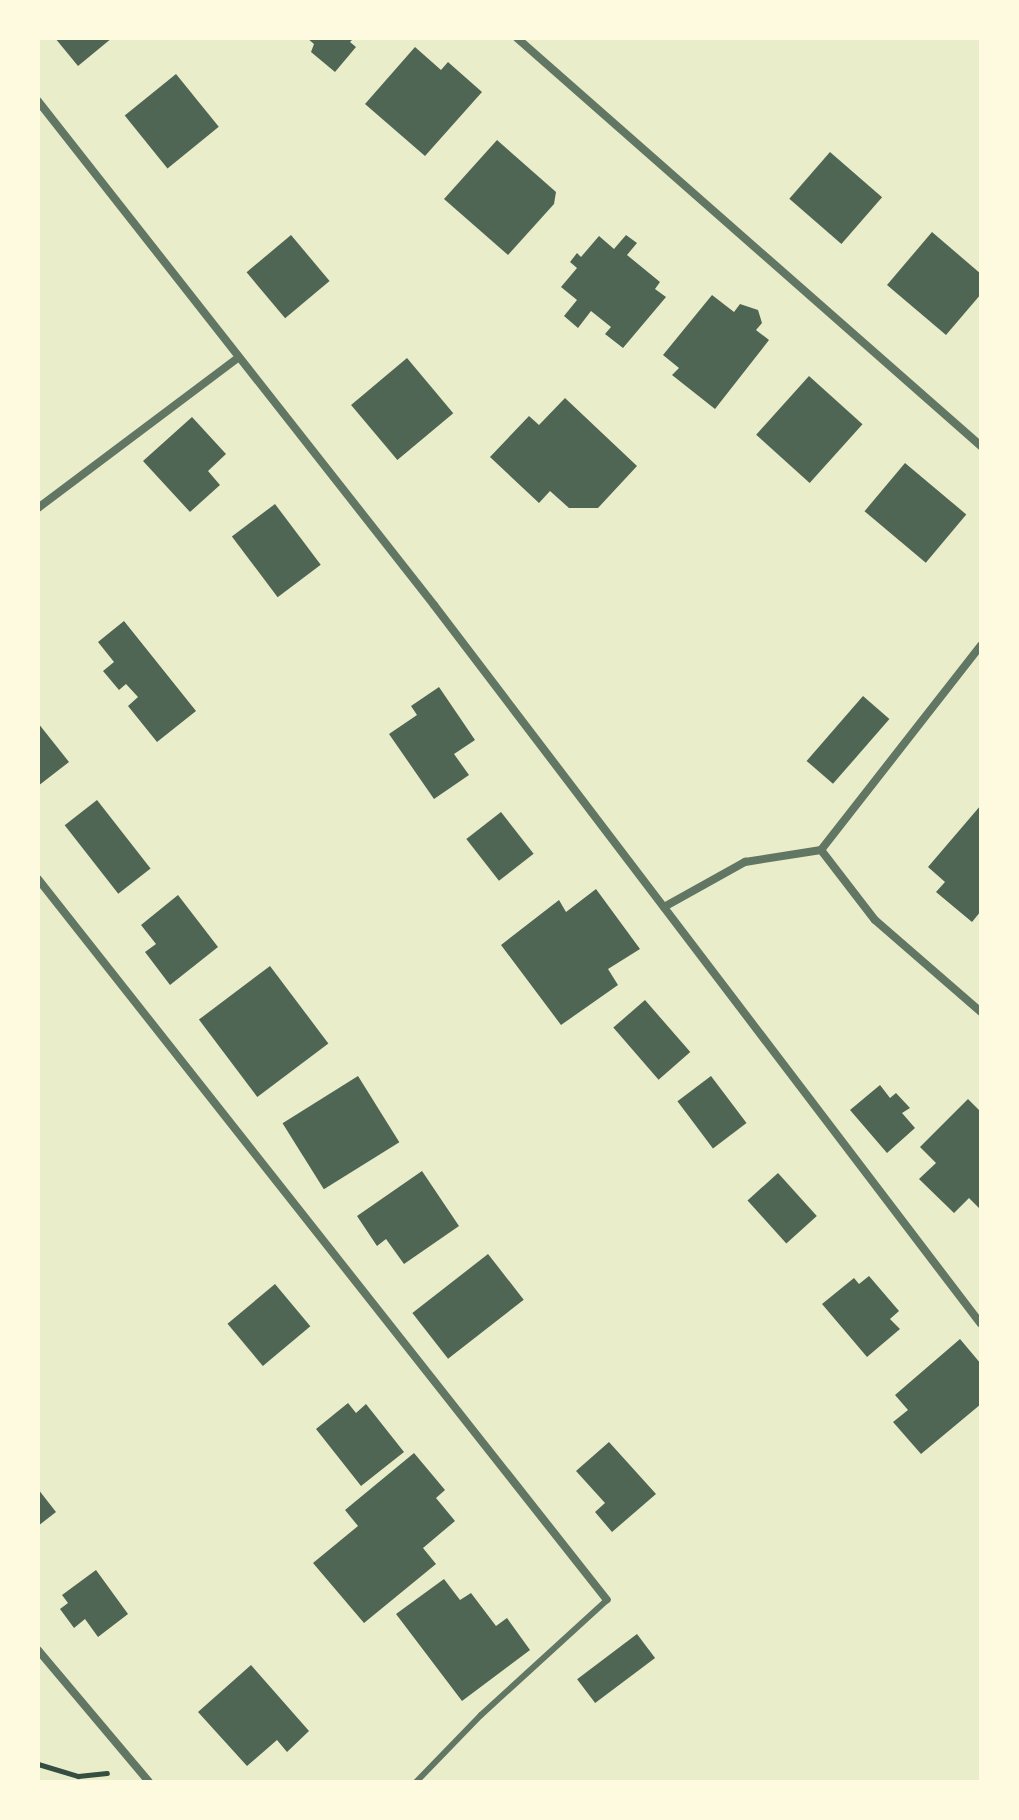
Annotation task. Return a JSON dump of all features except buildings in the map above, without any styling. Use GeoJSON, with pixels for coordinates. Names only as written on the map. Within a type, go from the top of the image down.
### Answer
{"type":"FeatureCollection","features":[{"type":"Feature","properties":{"kind":"street"},"geometry":{"type":"LineString","coordinates":[[517,38],[981,446]]}},
{"type":"Feature","properties":{"kind":"street"},"geometry":{"type":"LineString","coordinates":[[38,101],[434,605],[981,1324]]}},
{"type":"Feature","properties":{"kind":"street"},"geometry":{"type":"LineString","coordinates":[[38,508],[238,358]]}},
{"type":"Feature","properties":{"kind":"street"},"geometry":{"type":"LineString","coordinates":[[664,907],[745,862],[821,850],[981,645]]}},
{"type":"Feature","properties":{"kind":"street"},"geometry":{"type":"LineString","coordinates":[[821,850],[875,920],[981,1012]]}},
{"type":"Feature","properties":{"kind":"street"},"geometry":{"type":"LineString","coordinates":[[38,879],[607,1600]]}},
{"type":"Feature","properties":{"kind":"street"},"geometry":{"type":"LineString","coordinates":[[38,1650],[149,1782]]}},
{"type":"Feature","properties":{"kind":"lane"},"geometry":{"type":"LineString","coordinates":[[416,1782],[481,1715],[607,1600]]}},
{"type":"Feature","properties":{"kind":"path"},"geometry":{"type":"LineString","coordinates":[[38,1764],[78,1776],[139,1770]]}}]}
